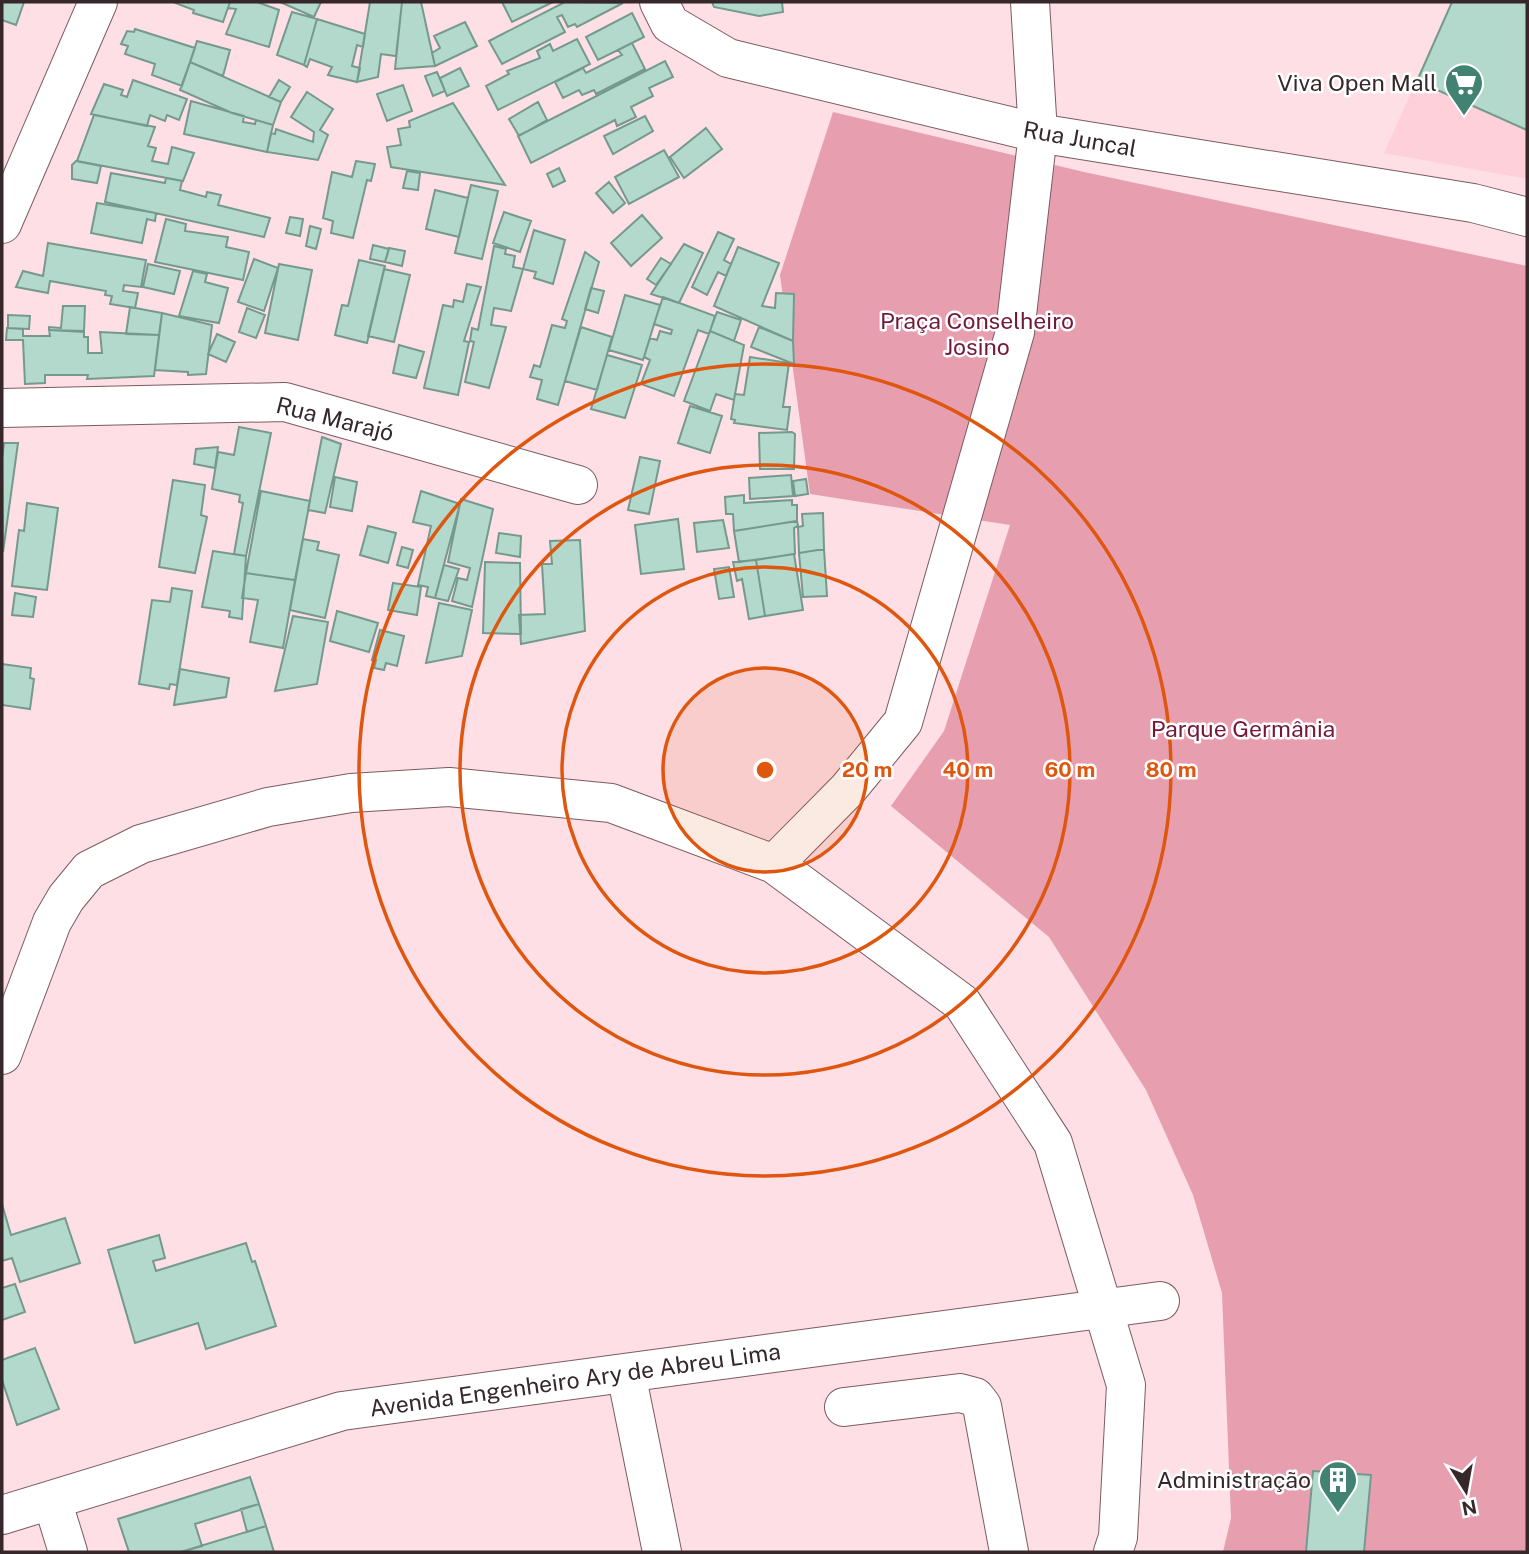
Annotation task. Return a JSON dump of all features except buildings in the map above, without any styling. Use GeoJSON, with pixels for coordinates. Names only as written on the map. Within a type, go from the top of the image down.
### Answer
{"type":"FeatureCollection","features":[{"type":"Feature","properties":{"kind":"street"},"geometry":{"type":"LineString","coordinates":[[2,224],[98,2]]}},
{"type":"Feature","properties":{"kind":"street","name":"Rua Juncal"},"geometry":{"type":"LineString","coordinates":[[659,2],[670,24],[728,58],[1038,133],[1473,203],[1527,217]]}},
{"type":"Feature","properties":{"kind":"street"},"geometry":{"type":"LineString","coordinates":[[774,864],[848,789],[903,722],[1015,332],[1038,133],[1030,2]]}},
{"type":"Feature","properties":{"kind":"street","name":"Rua Marajó"},"geometry":{"type":"LineString","coordinates":[[2,408],[285,402],[578,485]]}},
{"type":"Feature","properties":{"kind":"street"},"geometry":{"type":"LineString","coordinates":[[2,1055],[52,922],[66,898],[89,870],[141,844],[268,807],[351,793],[449,787],[611,803],[774,864],[962,1003],[1054,1143],[1126,1385],[1118,1537],[1113,1552]]}},
{"type":"Feature","properties":{"kind":"street","name":"Avenida Engenheiro Ary de Abreu Lima"},"geometry":{"type":"LineString","coordinates":[[2,1515],[342,1411],[1160,1301]]}},
{"type":"Feature","properties":{"kind":"street"},"geometry":{"type":"LineString","coordinates":[[626,1373],[662,1552]]}},
{"type":"Feature","properties":{"kind":"street"},"geometry":{"type":"LineString","coordinates":[[845,1408],[960,1393],[975,1396],[982,1406],[1009,1552]]}},
{"type":"Feature","properties":{"kind":"street"},"geometry":{"type":"LineString","coordinates":[[52,1500],[68,1552]]}},
{"type":"Feature","properties":{"kind":"shaded area","name":"Viva Open Mall"},"geometry":{"type":"Polygon","coordinates":[[[1452,2],[1527,2],[1527,179],[1384,153],[1452,2]]]}},
{"type":"Feature","properties":{"kind":"green space","name":"Parque Germânia"},"geometry":{"type":"Polygon","coordinates":[[[833,112],[1084,172],[1527,266],[1527,1552],[1223,1552],[1231,1518],[1222,1293],[1193,1195],[1146,1090],[1049,937],[891,806],[944,731],[1010,525],[810,494],[780,275],[833,112]]]}},
{"type":"Feature","properties":{"kind":"place","name":"Viva Open Mall"},"geometry":{"type":"Point","coordinates":[1464,117]}},
{"type":"Feature","properties":{"kind":"place","name":"Administração"},"geometry":{"type":"Point","coordinates":[1338,1514]}},
{"type":"Feature","properties":{"kind":"park label","name":"Praça Conselheiro Josino"},"geometry":{"type":"Point","coordinates":[977,334]}}]}
